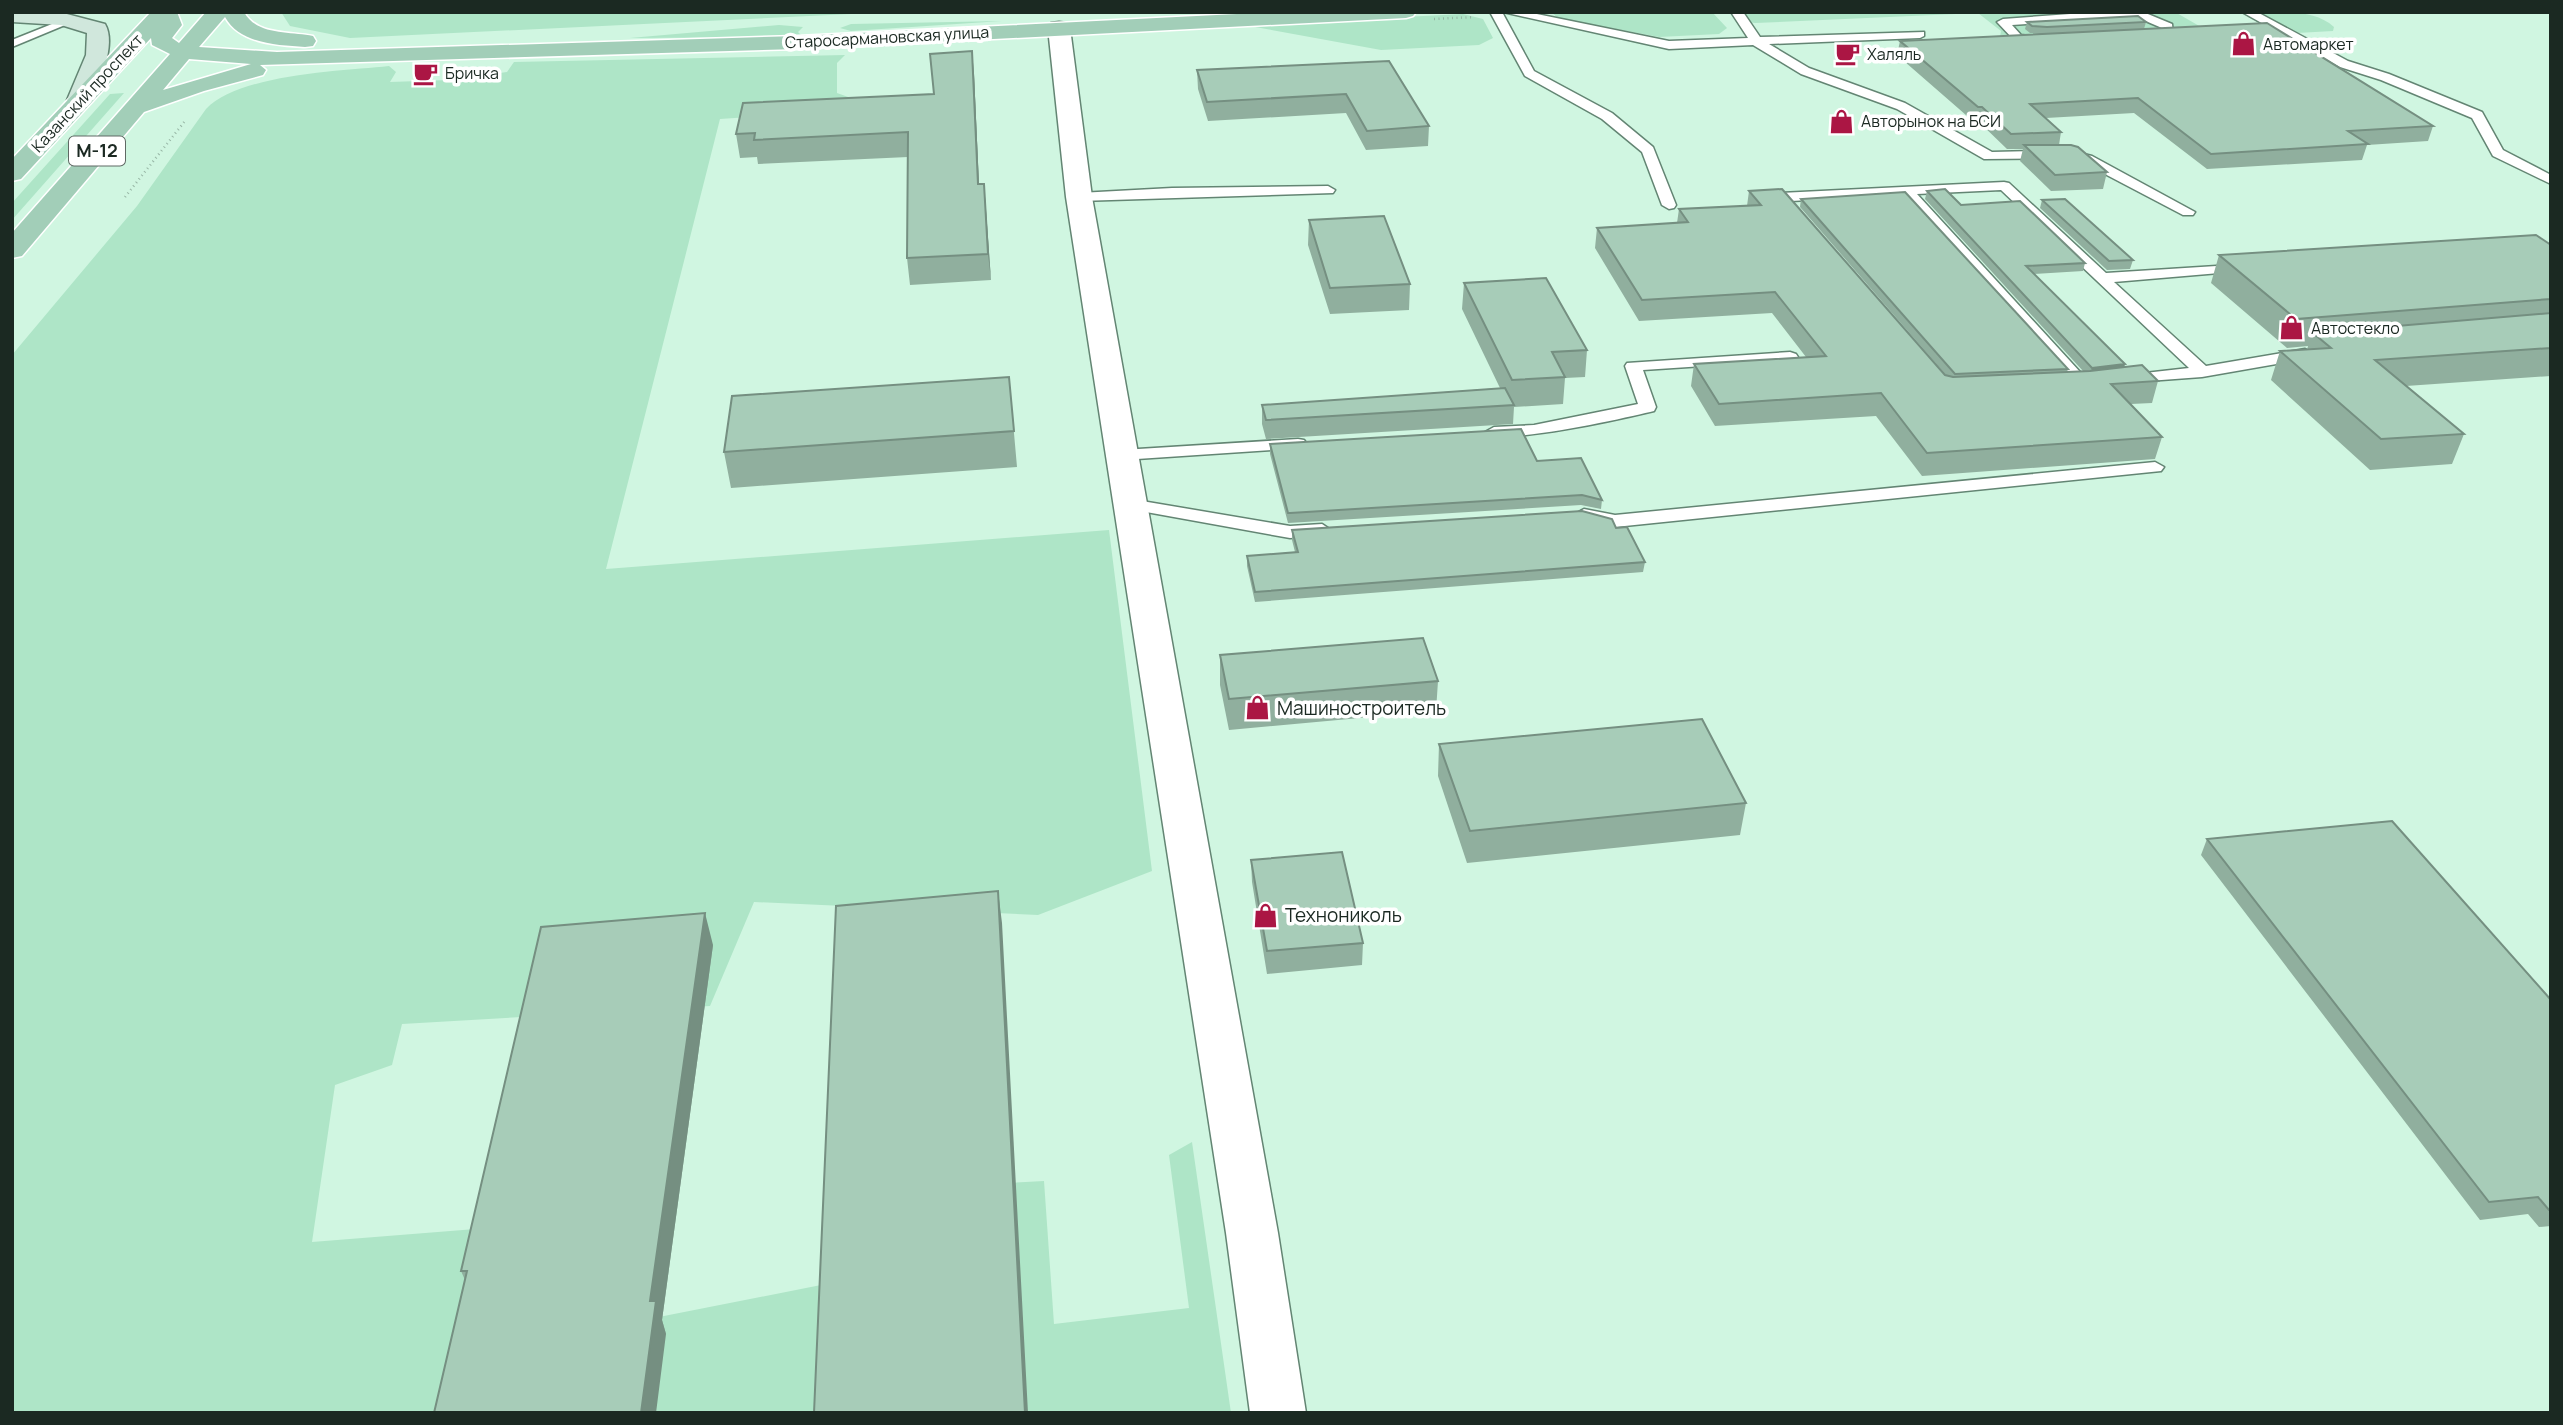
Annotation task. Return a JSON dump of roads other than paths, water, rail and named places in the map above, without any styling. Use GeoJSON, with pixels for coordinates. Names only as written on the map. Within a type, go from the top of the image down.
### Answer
{"type":"FeatureCollection","features":[{"type":"Feature","properties":{"kind":"main road"},"geometry":{"type":"LineString","coordinates":[[164,12],[171,24],[161,37],[160,43],[183,53],[231,58],[368,56]]}},
{"type":"Feature","properties":{"kind":"main road","name":"Казанский проспект"},"geometry":{"type":"LineString","coordinates":[[12,174],[164,12]]}},
{"type":"Feature","properties":{"kind":"main road","name":"М-12"},"geometry":{"type":"LineString","coordinates":[[12,250],[218,12]]}},
{"type":"Feature","properties":{"kind":"main road","name":"Старосармановская улица"},"geometry":{"type":"LineString","coordinates":[[233,12],[243,26],[276,37],[325,43],[377,44],[614,35],[1059,28],[1406,12]]}},
{"type":"Feature","properties":{"kind":"main road","name":"Старосармановская улица"},"geometry":{"type":"LineString","coordinates":[[368,56],[1174,12]]}},
{"type":"Feature","properties":{"kind":"main road"},"geometry":{"type":"LineString","coordinates":[[13,14],[71,20],[97,29],[102,42],[83,83],[79,100]]}},
{"type":"Feature","properties":{"kind":"main road"},"geometry":{"type":"LineString","coordinates":[[134,108],[241,72],[286,64],[368,56]]}},
{"type":"Feature","properties":{"kind":"street"},"geometry":{"type":"LineString","coordinates":[[1059,28],[1079,197],[1252,1233],[1279,1413]]}},
{"type":"Feature","properties":{"kind":"lane"},"geometry":{"type":"LineString","coordinates":[[1496,12],[1530,73],[1608,116],[1648,150],[1669,205]]}},
{"type":"Feature","properties":{"kind":"lane"},"geometry":{"type":"LineString","coordinates":[[1509,12],[1670,45],[1920,34]]}},
{"type":"Feature","properties":{"kind":"lane"},"geometry":{"type":"LineString","coordinates":[[1737,12],[1757,41],[1805,71],[1901,106],[1996,171],[2102,278],[2202,372]]}},
{"type":"Feature","properties":{"kind":"lane"},"geometry":{"type":"LineString","coordinates":[[2248,12],[2344,64],[2385,77],[2477,115],[2498,153],[2551,180]]}},
{"type":"Feature","properties":{"kind":"lane"},"geometry":{"type":"LineString","coordinates":[[2058,40],[2018,38],[2003,22],[2078,15],[2133,14],[2168,26],[2167,34],[2133,36]]}},
{"type":"Feature","properties":{"kind":"lane"},"geometry":{"type":"LineString","coordinates":[[12,44],[71,20]]}},
{"type":"Feature","properties":{"kind":"lane"},"geometry":{"type":"LineString","coordinates":[[1807,228],[1780,197],[1906,191],[2067,153],[2087,159],[2188,212]]}},
{"type":"Feature","properties":{"kind":"lane"},"geometry":{"type":"LineString","coordinates":[[1079,197],[1172,192],[1328,190]]}},
{"type":"Feature","properties":{"kind":"lane"},"geometry":{"type":"LineString","coordinates":[[1906,191],[2097,383]]}},
{"type":"Feature","properties":{"kind":"lane"},"geometry":{"type":"LineString","coordinates":[[2102,278],[2252,266]]}},
{"type":"Feature","properties":{"kind":"lane"},"geometry":{"type":"LineString","coordinates":[[2057,386],[2202,372],[2289,355],[2316,353]]}},
{"type":"Feature","properties":{"kind":"lane"},"geometry":{"type":"LineString","coordinates":[[1479,433],[1534,430],[1648,407],[1633,366],[1790,357]]}},
{"type":"Feature","properties":{"kind":"lane"},"geometry":{"type":"LineString","coordinates":[[1122,455],[1316,443]]}},
{"type":"Feature","properties":{"kind":"lane"},"geometry":{"type":"LineString","coordinates":[[1567,514],[1581,513],[1615,521],[2155,467]]}},
{"type":"Feature","properties":{"kind":"lane"},"geometry":{"type":"LineString","coordinates":[[1130,504],[1290,532],[1345,528]]}},
{"type":"Feature","properties":{"kind":"place","name":"Автомаркет"},"geometry":{"type":"Point","coordinates":[2243,44]}},
{"type":"Feature","properties":{"kind":"place","name":"Халяль"},"geometry":{"type":"Point","coordinates":[1847,54]}},
{"type":"Feature","properties":{"kind":"place","name":"Бричка"},"geometry":{"type":"Point","coordinates":[425,73]}},
{"type":"Feature","properties":{"kind":"place","name":"Авторынок на БСИ"},"geometry":{"type":"Point","coordinates":[1841,121]}},
{"type":"Feature","properties":{"kind":"place","name":"Автостекло"},"geometry":{"type":"Point","coordinates":[2291,328]}},
{"type":"Feature","properties":{"kind":"place","name":"Машиностроитель"},"geometry":{"type":"Point","coordinates":[1257,708]}},
{"type":"Feature","properties":{"kind":"place","name":"Технониколь"},"geometry":{"type":"Point","coordinates":[1265,915]}}]}
